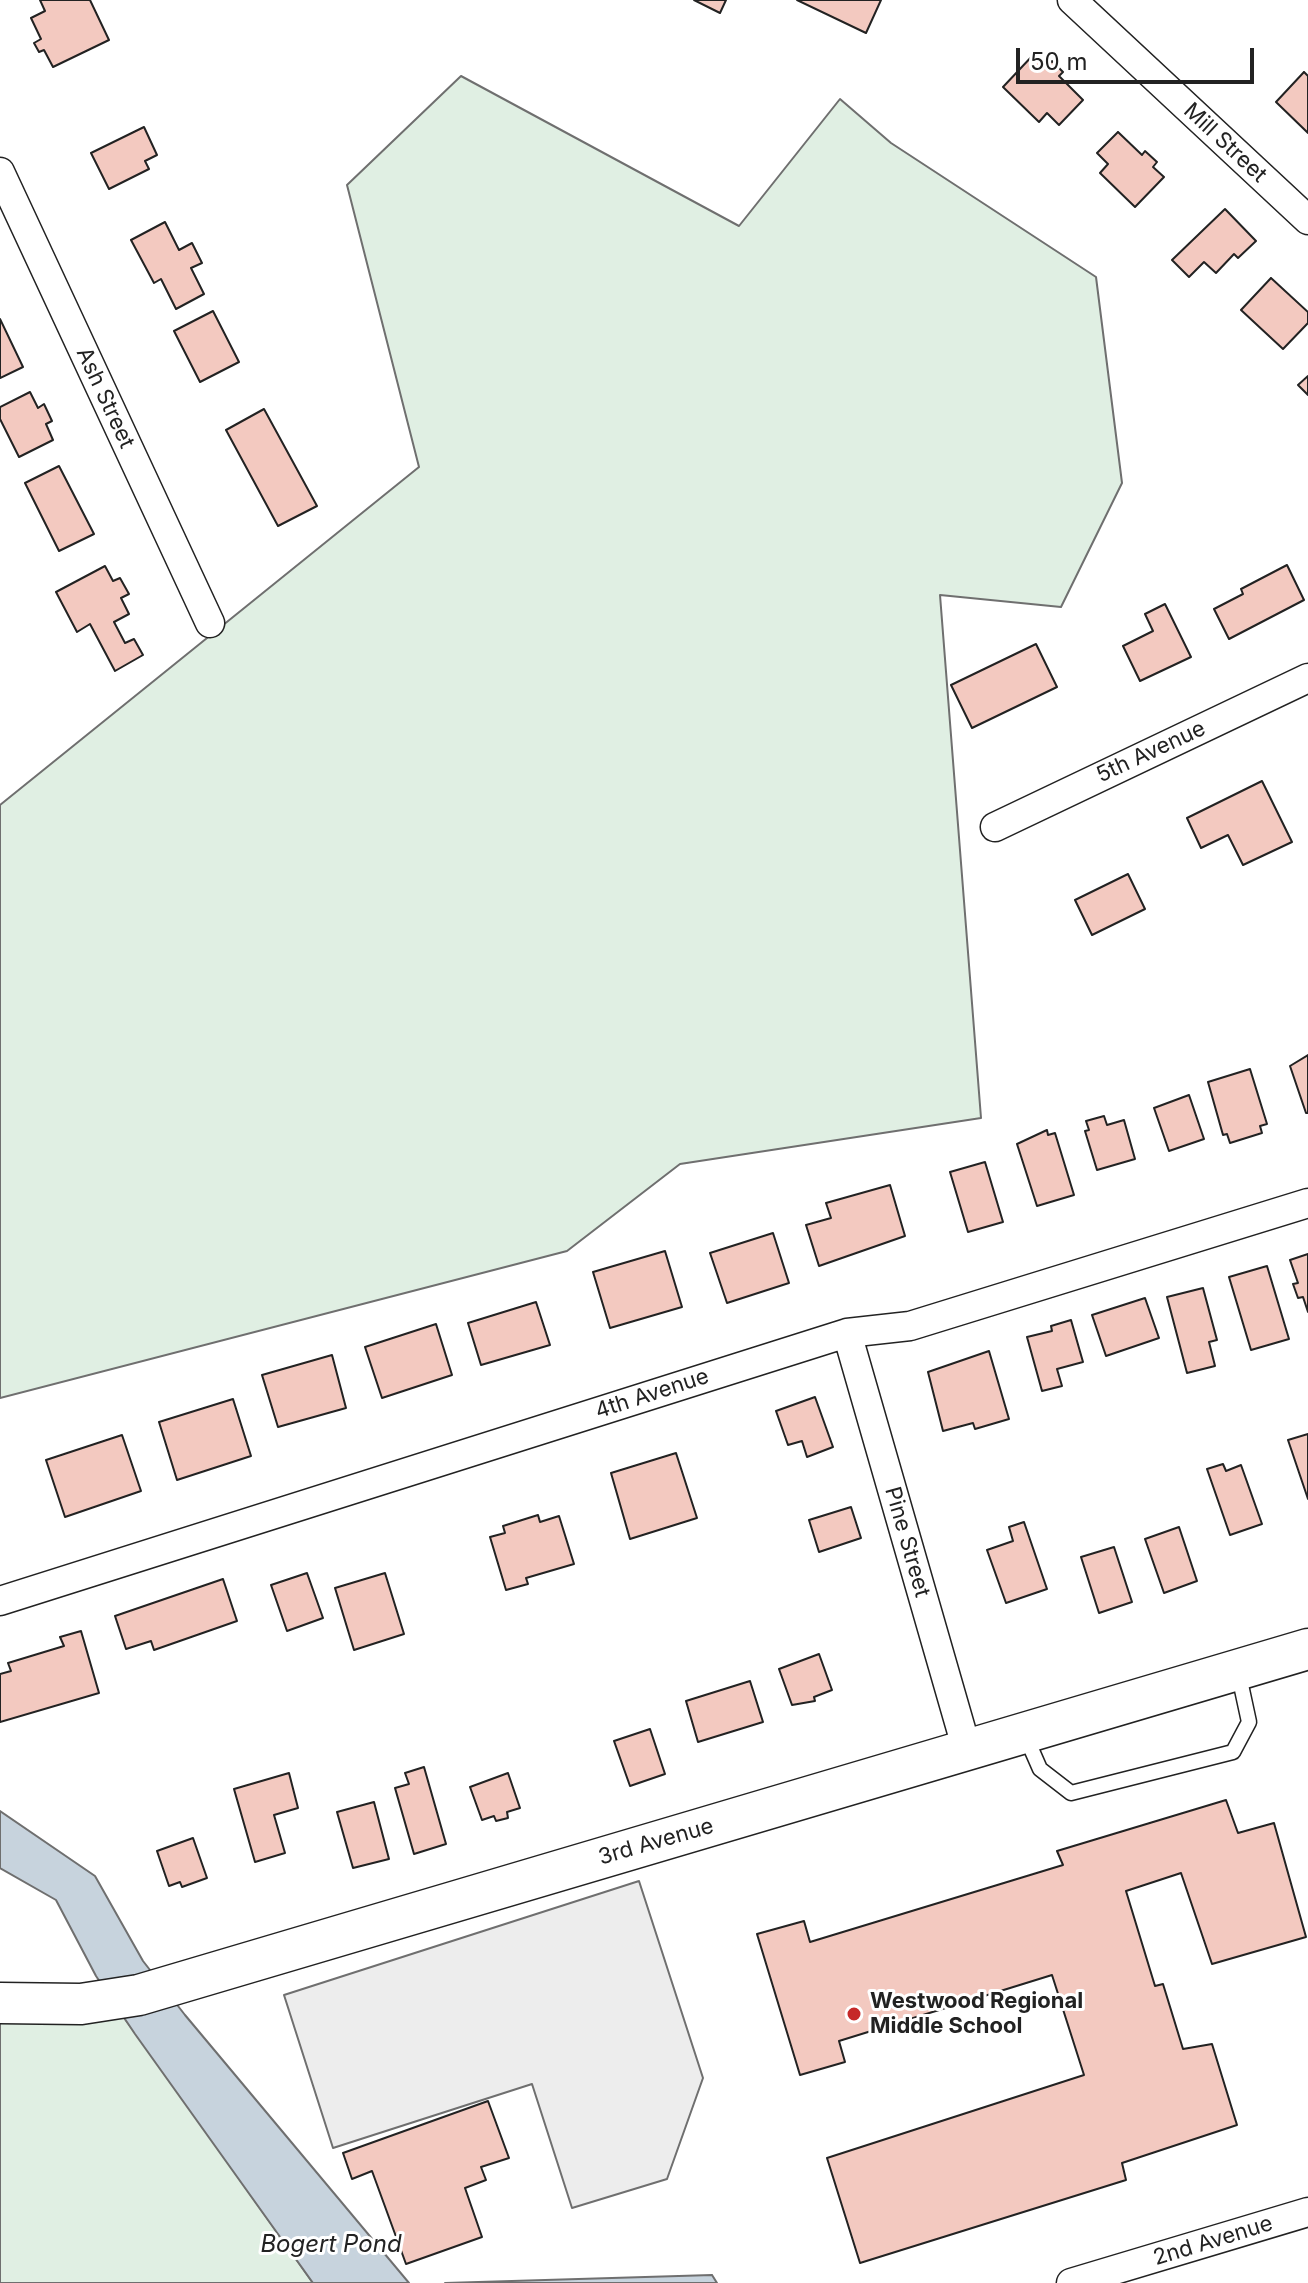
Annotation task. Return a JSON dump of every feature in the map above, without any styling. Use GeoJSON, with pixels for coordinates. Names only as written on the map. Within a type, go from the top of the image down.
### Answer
{"type":"FeatureCollection","features":[{"type":"Feature","properties":{"kind":"main road","name":"3rd Avenue"},"geometry":{"type":"LineString","coordinates":[[0,2003],[37,2005],[111,2000],[171,1985],[1308,1649]]}},
{"type":"Feature","properties":{"kind":"street","name":"Mill Street"},"geometry":{"type":"LineString","coordinates":[[1072,0],[1308,220]]}},
{"type":"Feature","properties":{"kind":"street","name":"Ash Street"},"geometry":{"type":"LineString","coordinates":[[0,172],[210,623]]}},
{"type":"Feature","properties":{"kind":"street","name":"5th Avenue"},"geometry":{"type":"LineString","coordinates":[[995,827],[1308,678]]}},
{"type":"Feature","properties":{"kind":"street","name":"4th Avenue"},"geometry":{"type":"LineString","coordinates":[[0,1601],[847,1333],[910,1326],[1308,1203]]}},
{"type":"Feature","properties":{"kind":"street","name":"Pine Street"},"geometry":{"type":"LineString","coordinates":[[847,1333],[967,1750]]}},
{"type":"Feature","properties":{"kind":"street","name":"2nd Avenue"},"geometry":{"type":"LineString","coordinates":[[1071,2283],[1308,2212]]}},
{"type":"Feature","properties":{"kind":"lane"},"geometry":{"type":"LineString","coordinates":[[1024,1733],[1040,1769],[1071,1793],[1233,1752],[1249,1722],[1238,1670]]}},
{"type":"Feature","properties":{"kind":"green space"},"geometry":{"type":"Polygon","coordinates":[[[461,76],[739,226],[840,99],[891,143],[1096,277],[1122,483],[1061,607],[940,595],[981,1118],[680,1164],[567,1251],[0,1398],[0,805],[419,467],[347,185],[461,76]]]}},
{"type":"Feature","properties":{"kind":"green space"},"geometry":{"type":"Polygon","coordinates":[[[111,2000],[313,2283],[0,2283],[0,2003],[111,2000]]]}},
{"type":"Feature","properties":{"kind":"shaded area"},"geometry":{"type":"Polygon","coordinates":[[[639,1881],[703,2078],[667,2179],[572,2208],[532,2084],[333,2148],[284,1995],[639,1881]]]}},
{"type":"Feature","properties":{"kind":"water","name":"Bogert Pond"},"geometry":{"type":"Polygon","coordinates":[[[0,1811],[95,1876],[143,1961],[409,2283],[313,2283],[96,1976],[56,1900],[0,1868],[0,1811]]]}},
{"type":"Feature","properties":{"kind":"water","name":"Bogert Pond"},"geometry":{"type":"Polygon","coordinates":[[[712,2275],[717,2283],[445,2283],[712,2275]]]}},
{"type":"Feature","properties":{"kind":"building"},"geometry":{"type":"Polygon","coordinates":[[[40,0],[90,0],[109,40],[53,67],[44,50],[39,52],[34,43],[41,39],[31,18],[45,11],[40,0]]]}},
{"type":"Feature","properties":{"kind":"building"},"geometry":{"type":"Polygon","coordinates":[[[694,0],[726,0],[720,13],[694,0]]]}},
{"type":"Feature","properties":{"kind":"building"},"geometry":{"type":"Polygon","coordinates":[[[797,0],[881,0],[866,33],[797,0]]]}},
{"type":"Feature","properties":{"kind":"building"},"geometry":{"type":"Polygon","coordinates":[[[1035,53],[1048,66],[1052,61],[1063,72],[1059,76],[1083,100],[1059,125],[1047,113],[1039,122],[1003,87],[1035,53]]]}},
{"type":"Feature","properties":{"kind":"building"},"geometry":{"type":"Polygon","coordinates":[[[1304,72],[1308,76],[1308,133],[1276,102],[1304,72]]]}},
{"type":"Feature","properties":{"kind":"building"},"geometry":{"type":"Polygon","coordinates":[[[144,127],[157,155],[145,161],[149,169],[109,189],[91,153],[144,127]]]}},
{"type":"Feature","properties":{"kind":"building"},"geometry":{"type":"Polygon","coordinates":[[[1118,132],[1142,155],[1145,151],[1157,162],[1153,167],[1164,177],[1135,207],[1100,173],[1108,164],[1097,153],[1118,132]]]}},
{"type":"Feature","properties":{"kind":"building"},"geometry":{"type":"Polygon","coordinates":[[[1225,209],[1256,241],[1238,258],[1234,254],[1216,273],[1204,262],[1189,277],[1172,260],[1225,209]]]}},
{"type":"Feature","properties":{"kind":"building"},"geometry":{"type":"Polygon","coordinates":[[[165,222],[179,250],[192,243],[202,263],[191,268],[204,294],[176,309],[161,279],[154,283],[131,240],[165,222]]]}},
{"type":"Feature","properties":{"kind":"building"},"geometry":{"type":"Polygon","coordinates":[[[1271,278],[1308,312],[1308,323],[1283,349],[1241,310],[1271,278]]]}},
{"type":"Feature","properties":{"kind":"building"},"geometry":{"type":"Polygon","coordinates":[[[213,311],[239,362],[200,382],[174,331],[213,311]]]}},
{"type":"Feature","properties":{"kind":"building"},"geometry":{"type":"Polygon","coordinates":[[[0,319],[23,367],[0,378],[0,319]]]}},
{"type":"Feature","properties":{"kind":"building"},"geometry":{"type":"Polygon","coordinates":[[[1308,376],[1308,395],[1298,385],[1308,376]]]}},
{"type":"Feature","properties":{"kind":"building"},"geometry":{"type":"Polygon","coordinates":[[[30,392],[38,408],[44,404],[52,421],[46,424],[53,440],[19,457],[0,419],[0,407],[30,392]]]}},
{"type":"Feature","properties":{"kind":"building"},"geometry":{"type":"Polygon","coordinates":[[[264,409],[317,506],[278,526],[226,430],[264,409]]]}},
{"type":"Feature","properties":{"kind":"building"},"geometry":{"type":"Polygon","coordinates":[[[59,466],[94,534],[59,551],[25,483],[59,466]]]}},
{"type":"Feature","properties":{"kind":"building"},"geometry":{"type":"Polygon","coordinates":[[[1287,565],[1304,600],[1229,639],[1214,609],[1243,594],[1241,589],[1287,565]]]}},
{"type":"Feature","properties":{"kind":"building"},"geometry":{"type":"Polygon","coordinates":[[[105,566],[113,581],[120,578],[129,594],[121,598],[129,614],[114,622],[125,643],[134,639],[143,655],[115,671],[90,624],[77,632],[56,592],[105,566]]]}},
{"type":"Feature","properties":{"kind":"building"},"geometry":{"type":"Polygon","coordinates":[[[1165,604],[1191,657],[1140,681],[1123,646],[1153,631],[1145,614],[1165,604]]]}},
{"type":"Feature","properties":{"kind":"building"},"geometry":{"type":"Polygon","coordinates":[[[1036,644],[1057,687],[972,728],[951,685],[1036,644]]]}},
{"type":"Feature","properties":{"kind":"building"},"geometry":{"type":"Polygon","coordinates":[[[1262,781],[1292,842],[1243,865],[1228,835],[1201,848],[1187,818],[1262,781]]]}},
{"type":"Feature","properties":{"kind":"building"},"geometry":{"type":"Polygon","coordinates":[[[1128,874],[1145,909],[1092,935],[1075,900],[1128,874]]]}},
{"type":"Feature","properties":{"kind":"building"},"geometry":{"type":"Polygon","coordinates":[[[1308,1055],[1308,1113],[1306,1113],[1290,1066],[1308,1055]]]}},
{"type":"Feature","properties":{"kind":"building"},"geometry":{"type":"Polygon","coordinates":[[[1250,1069],[1267,1124],[1260,1126],[1262,1133],[1230,1143],[1227,1134],[1223,1135],[1208,1082],[1250,1069]]]}},
{"type":"Feature","properties":{"kind":"building"},"geometry":{"type":"Polygon","coordinates":[[[1189,1095],[1204,1139],[1169,1151],[1154,1108],[1189,1095]]]}},
{"type":"Feature","properties":{"kind":"building"},"geometry":{"type":"Polygon","coordinates":[[[1104,1116],[1107,1125],[1124,1120],[1135,1159],[1097,1170],[1085,1131],[1089,1130],[1086,1121],[1104,1116]]]}},
{"type":"Feature","properties":{"kind":"building"},"geometry":{"type":"Polygon","coordinates":[[[1047,1130],[1048,1135],[1055,1133],[1074,1195],[1037,1206],[1017,1144],[1047,1130]]]}},
{"type":"Feature","properties":{"kind":"building"},"geometry":{"type":"Polygon","coordinates":[[[985,1162],[1003,1222],[968,1232],[950,1172],[985,1162]]]}},
{"type":"Feature","properties":{"kind":"building"},"geometry":{"type":"Polygon","coordinates":[[[890,1185],[905,1236],[819,1266],[806,1225],[831,1218],[826,1203],[890,1185]]]}},
{"type":"Feature","properties":{"kind":"building"},"geometry":{"type":"Polygon","coordinates":[[[773,1233],[789,1283],[727,1303],[710,1253],[773,1233]]]}},
{"type":"Feature","properties":{"kind":"building"},"geometry":{"type":"Polygon","coordinates":[[[665,1251],[682,1307],[610,1328],[593,1272],[665,1251]]]}},
{"type":"Feature","properties":{"kind":"building"},"geometry":{"type":"Polygon","coordinates":[[[1308,1254],[1308,1312],[1303,1297],[1298,1298],[1293,1284],[1298,1283],[1290,1260],[1308,1254]]]}},
{"type":"Feature","properties":{"kind":"building"},"geometry":{"type":"Polygon","coordinates":[[[1267,1266],[1289,1339],[1251,1350],[1229,1277],[1267,1266]]]}},
{"type":"Feature","properties":{"kind":"building"},"geometry":{"type":"Polygon","coordinates":[[[1203,1288],[1217,1340],[1209,1342],[1215,1366],[1187,1373],[1167,1297],[1203,1288]]]}},
{"type":"Feature","properties":{"kind":"building"},"geometry":{"type":"Polygon","coordinates":[[[1145,1298],[1159,1338],[1106,1356],[1092,1315],[1145,1298]]]}},
{"type":"Feature","properties":{"kind":"building"},"geometry":{"type":"Polygon","coordinates":[[[536,1302],[550,1345],[481,1365],[468,1323],[536,1302]]]}},
{"type":"Feature","properties":{"kind":"building"},"geometry":{"type":"Polygon","coordinates":[[[1071,1320],[1083,1362],[1057,1369],[1062,1386],[1042,1391],[1027,1337],[1052,1331],[1051,1326],[1071,1320]]]}},
{"type":"Feature","properties":{"kind":"building"},"geometry":{"type":"Polygon","coordinates":[[[436,1324],[452,1375],[382,1398],[365,1347],[436,1324]]]}},
{"type":"Feature","properties":{"kind":"building"},"geometry":{"type":"Polygon","coordinates":[[[989,1351],[1009,1419],[975,1429],[973,1423],[943,1431],[928,1372],[989,1351]]]}},
{"type":"Feature","properties":{"kind":"building"},"geometry":{"type":"Polygon","coordinates":[[[332,1355],[346,1408],[278,1427],[262,1375],[332,1355]]]}},
{"type":"Feature","properties":{"kind":"building"},"geometry":{"type":"Polygon","coordinates":[[[815,1397],[833,1447],[807,1457],[802,1441],[788,1445],[776,1411],[815,1397]]]}},
{"type":"Feature","properties":{"kind":"building"},"geometry":{"type":"Polygon","coordinates":[[[233,1399],[251,1456],[177,1480],[159,1422],[233,1399]]]}},
{"type":"Feature","properties":{"kind":"building"},"geometry":{"type":"Polygon","coordinates":[[[1308,1434],[1308,1499],[1288,1440],[1308,1434]]]}},
{"type":"Feature","properties":{"kind":"building"},"geometry":{"type":"Polygon","coordinates":[[[122,1435],[141,1491],[65,1517],[46,1460],[122,1435]]]}},
{"type":"Feature","properties":{"kind":"building"},"geometry":{"type":"Polygon","coordinates":[[[676,1453],[697,1518],[630,1539],[611,1473],[676,1453]]]}},
{"type":"Feature","properties":{"kind":"building"},"geometry":{"type":"Polygon","coordinates":[[[1223,1464],[1226,1471],[1241,1465],[1262,1524],[1230,1535],[1207,1469],[1223,1464]]]}},
{"type":"Feature","properties":{"kind":"building"},"geometry":{"type":"Polygon","coordinates":[[[851,1507],[861,1538],[819,1552],[809,1520],[851,1507]]]}},
{"type":"Feature","properties":{"kind":"building"},"geometry":{"type":"Polygon","coordinates":[[[538,1515],[540,1522],[559,1516],[574,1564],[526,1578],[528,1584],[506,1590],[490,1537],[505,1533],[503,1526],[538,1515]]]}},
{"type":"Feature","properties":{"kind":"building"},"geometry":{"type":"Polygon","coordinates":[[[1024,1522],[1047,1589],[1006,1603],[987,1550],[1013,1541],[1009,1527],[1024,1522]]]}},
{"type":"Feature","properties":{"kind":"building"},"geometry":{"type":"Polygon","coordinates":[[[1179,1527],[1197,1581],[1164,1593],[1145,1539],[1179,1527]]]}},
{"type":"Feature","properties":{"kind":"building"},"geometry":{"type":"Polygon","coordinates":[[[1114,1547],[1132,1602],[1099,1613],[1081,1557],[1114,1547]]]}},
{"type":"Feature","properties":{"kind":"building"},"geometry":{"type":"Polygon","coordinates":[[[307,1573],[323,1618],[287,1631],[271,1585],[307,1573]]]}},
{"type":"Feature","properties":{"kind":"building"},"geometry":{"type":"Polygon","coordinates":[[[385,1573],[404,1634],[354,1650],[335,1588],[385,1573]]]}},
{"type":"Feature","properties":{"kind":"building"},"geometry":{"type":"Polygon","coordinates":[[[223,1579],[237,1621],[154,1650],[151,1641],[126,1649],[115,1616],[223,1579]]]}},
{"type":"Feature","properties":{"kind":"building"},"geometry":{"type":"Polygon","coordinates":[[[81,1631],[99,1693],[0,1722],[0,1674],[11,1671],[8,1663],[64,1646],[60,1637],[81,1631]]]}},
{"type":"Feature","properties":{"kind":"building"},"geometry":{"type":"Polygon","coordinates":[[[819,1654],[832,1690],[814,1697],[815,1701],[792,1705],[779,1669],[819,1654]]]}},
{"type":"Feature","properties":{"kind":"building"},"geometry":{"type":"Polygon","coordinates":[[[750,1681],[763,1722],[698,1742],[686,1701],[750,1681]]]}},
{"type":"Feature","properties":{"kind":"building"},"geometry":{"type":"Polygon","coordinates":[[[650,1729],[665,1774],[630,1786],[614,1741],[650,1729]]]}},
{"type":"Feature","properties":{"kind":"building"},"geometry":{"type":"Polygon","coordinates":[[[424,1767],[446,1844],[414,1854],[395,1788],[409,1784],[405,1773],[424,1767]]]}},
{"type":"Feature","properties":{"kind":"building"},"geometry":{"type":"Polygon","coordinates":[[[289,1773],[298,1808],[274,1815],[285,1853],[255,1862],[234,1789],[289,1773]]]}},
{"type":"Feature","properties":{"kind":"building"},"geometry":{"type":"Polygon","coordinates":[[[508,1773],[520,1808],[507,1812],[508,1818],[496,1821],[494,1816],[482,1820],[470,1787],[508,1773]]]}},
{"type":"Feature","properties":{"kind":"building","name":"Westwood Regional Middle School"},"geometry":{"type":"Polygon","coordinates":[[[1226,1800],[1238,1833],[1274,1823],[1306,1937],[1212,1964],[1181,1873],[1126,1891],[1155,1986],[1163,1984],[1183,2049],[1212,2044],[1237,2125],[1122,2163],[1126,2180],[860,2263],[827,2158],[1084,2075],[1052,1975],[839,2041],[845,2062],[800,2075],[757,1934],[804,1921],[810,1942],[1063,1865],[1057,1851],[1226,1800]]]}},
{"type":"Feature","properties":{"kind":"building"},"geometry":{"type":"Polygon","coordinates":[[[374,1802],[389,1859],[353,1868],[337,1812],[374,1802]]]}},
{"type":"Feature","properties":{"kind":"building"},"geometry":{"type":"Polygon","coordinates":[[[193,1838],[207,1878],[182,1887],[180,1882],[169,1886],[157,1851],[193,1838]]]}},
{"type":"Feature","properties":{"kind":"building"},"geometry":{"type":"Polygon","coordinates":[[[488,2101],[509,2158],[481,2167],[486,2180],[465,2188],[482,2237],[406,2264],[372,2171],[352,2179],[343,2153],[488,2101]]]}},
{"type":"Feature","properties":{"kind":"place","name":"Westwood Regional Middle School"},"geometry":{"type":"Point","coordinates":[854,2014]}}]}
